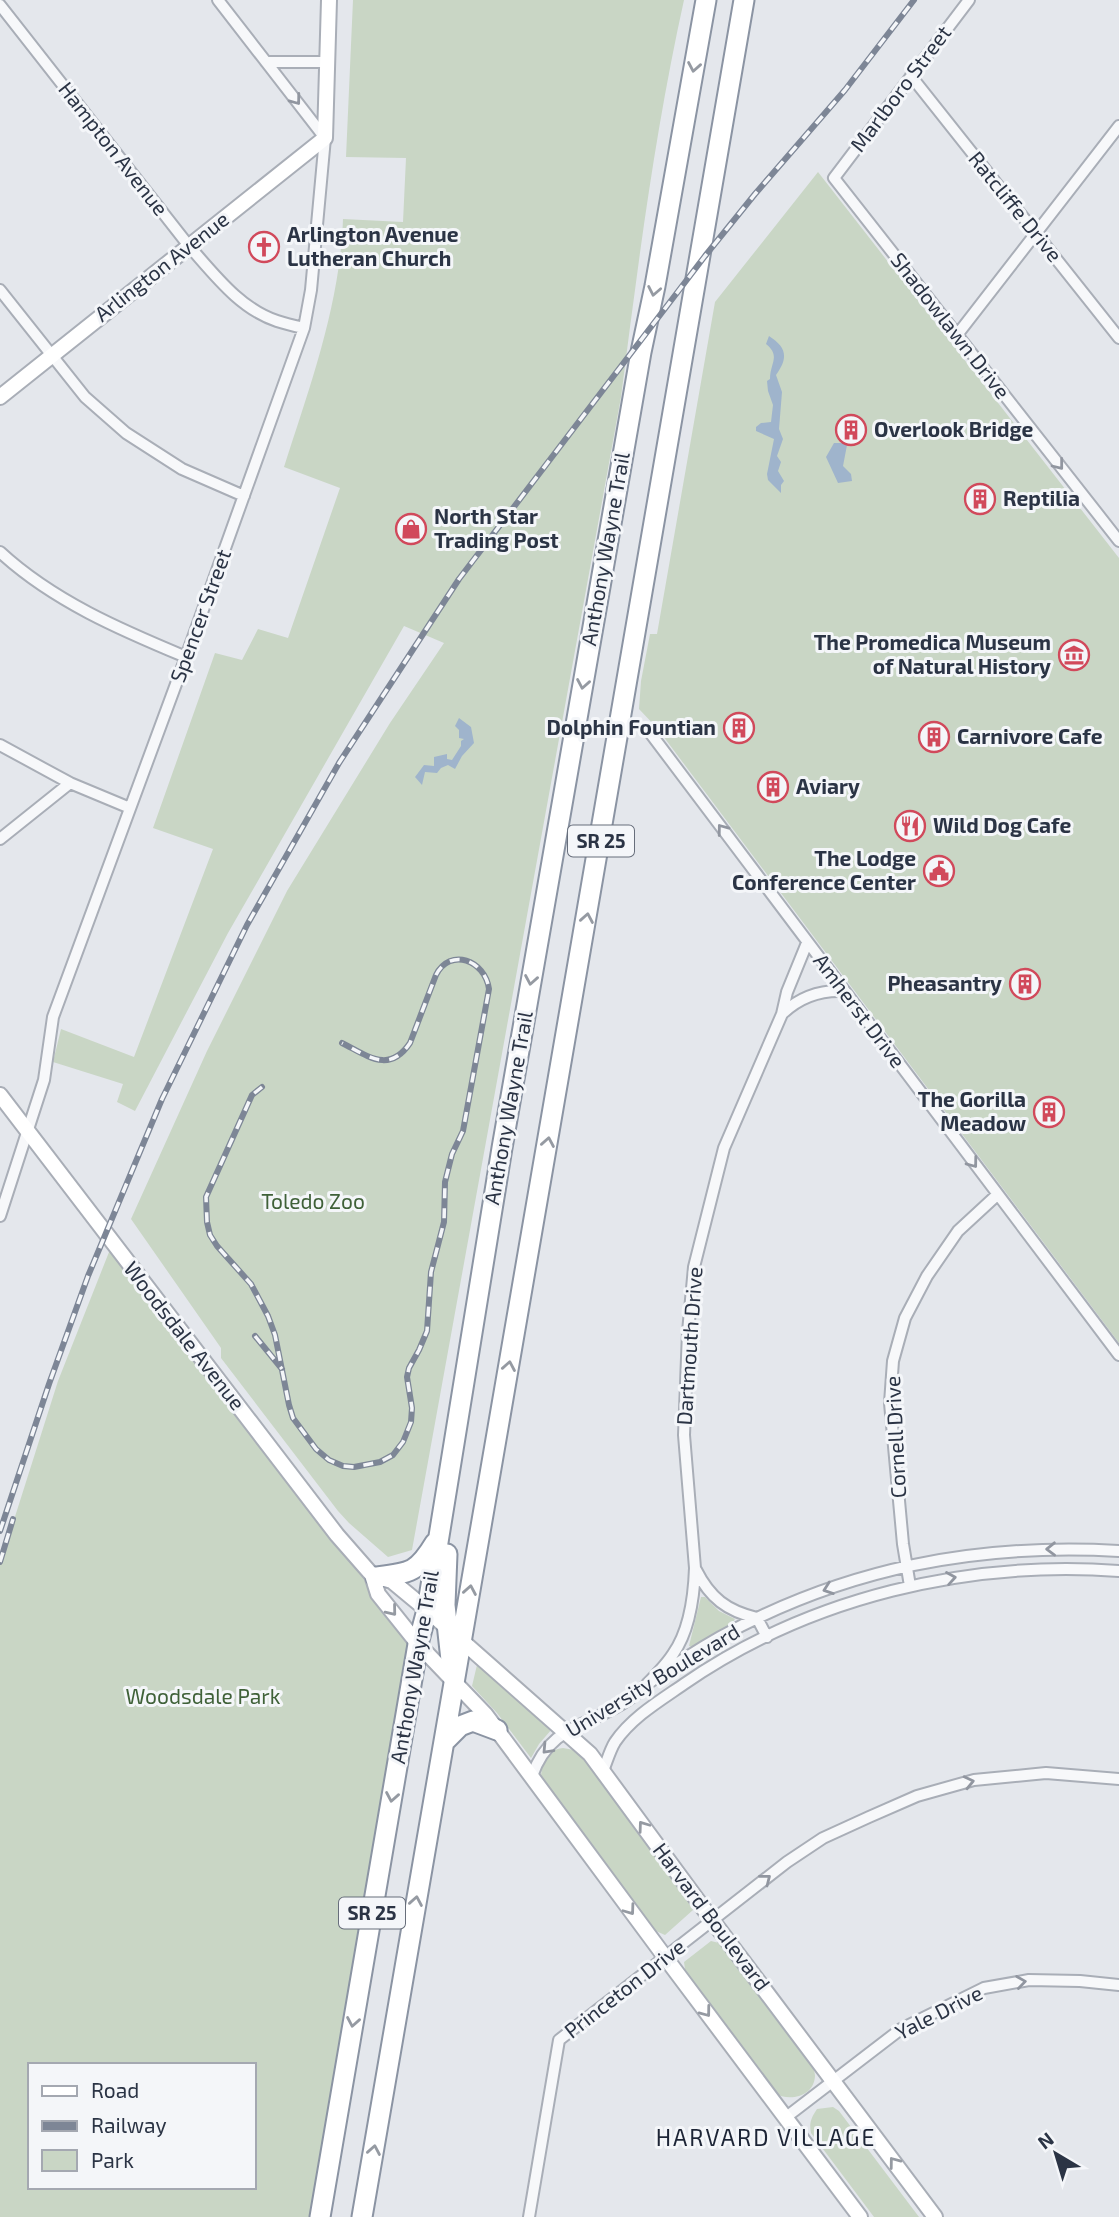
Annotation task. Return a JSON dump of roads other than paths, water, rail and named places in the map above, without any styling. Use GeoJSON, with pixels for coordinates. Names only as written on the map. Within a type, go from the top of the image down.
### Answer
{"type":"FeatureCollection","features":[{"type":"Feature","properties":{"kind":"highway","name":"Anthony Wayne Trail"},"geometry":{"type":"LineString","coordinates":[[320,2217],[418,1644],[427,1610],[502,1148],[636,380],[706,0]]}},
{"type":"Feature","properties":{"kind":"highway","name":"Anthony Wayne Trail"},"geometry":{"type":"LineString","coordinates":[[362,2217],[454,1682],[454,1635],[602,832],[744,0]]}},
{"type":"Feature","properties":{"kind":"highway"},"geometry":{"type":"LineString","coordinates":[[454,1635],[445,1605],[446,1561],[460,1478],[457,1421]]}},
{"type":"Feature","properties":{"kind":"highway"},"geometry":{"type":"LineString","coordinates":[[374,1576],[404,1573],[417,1567],[424,1561],[439,1536]]}},
{"type":"Feature","properties":{"kind":"highway"},"geometry":{"type":"LineString","coordinates":[[444,1742],[460,1726],[473,1721],[497,1730]]}},
{"type":"Feature","properties":{"kind":"street"},"geometry":{"type":"LineString","coordinates":[[218,0],[325,138]]}},
{"type":"Feature","properties":{"kind":"street","name":"Spencer Street"},"geometry":{"type":"LineString","coordinates":[[0,1216],[44,1080],[53,1017],[304,328],[313,278],[325,138],[330,0]]}},
{"type":"Feature","properties":{"kind":"street","name":"Marlboro Street"},"geometry":{"type":"LineString","coordinates":[[834,178],[969,0]]}},
{"type":"Feature","properties":{"kind":"street","name":"Hampton Avenue"},"geometry":{"type":"LineString","coordinates":[[0,5],[189,246],[222,284],[247,305],[275,321],[304,328]]}},
{"type":"Feature","properties":{"kind":"street"},"geometry":{"type":"LineString","coordinates":[[267,62],[327,62]]}},
{"type":"Feature","properties":{"kind":"street","name":"Ratcliffe Drive"},"geometry":{"type":"LineString","coordinates":[[911,76],[1119,338]]}},
{"type":"Feature","properties":{"kind":"street"},"geometry":{"type":"LineString","coordinates":[[957,335],[1119,126]]}},
{"type":"Feature","properties":{"kind":"street","name":"Arlington Avenue"},"geometry":{"type":"LineString","coordinates":[[0,397],[325,138]]}},
{"type":"Feature","properties":{"kind":"street","name":"Shadowlawn Drive"},"geometry":{"type":"LineString","coordinates":[[834,178],[1119,541]]}},
{"type":"Feature","properties":{"kind":"street"},"geometry":{"type":"LineString","coordinates":[[0,290],[85,397],[126,433],[182,469],[244,496]]}},
{"type":"Feature","properties":{"kind":"street"},"geometry":{"type":"LineString","coordinates":[[0,552],[62,598],[123,631],[186,657]]}},
{"type":"Feature","properties":{"kind":"street","name":"Amherst Drive"},"geometry":{"type":"LineString","coordinates":[[651,734],[1119,1355]]}},
{"type":"Feature","properties":{"kind":"street"},"geometry":{"type":"LineString","coordinates":[[0,745],[70,783],[130,808]]}},
{"type":"Feature","properties":{"kind":"street"},"geometry":{"type":"LineString","coordinates":[[0,839],[70,783]]}},
{"type":"Feature","properties":{"kind":"street","name":"Dartmouth Drive"},"geometry":{"type":"LineString","coordinates":[[644,1687],[674,1653],[692,1604],[695,1568],[684,1435],[688,1332],[694,1267],[724,1148],[782,1014],[787,992],[807,943]]}},
{"type":"Feature","properties":{"kind":"street"},"geometry":{"type":"LineString","coordinates":[[782,1014],[803,998],[828,990],[843,991]]}},
{"type":"Feature","properties":{"kind":"street","name":"Woodsdale Avenue"},"geometry":{"type":"LineString","coordinates":[[0,1095],[337,1535],[374,1576],[378,1594],[418,1644],[454,1682]]}},
{"type":"Feature","properties":{"kind":"street","name":"Cornell Drive"},"geometry":{"type":"LineString","coordinates":[[910,1586],[903,1544],[890,1403],[893,1361],[905,1318],[927,1276],[958,1231],[997,1195]]}},
{"type":"Feature","properties":{"kind":"street","name":"University Boulevard"},"geometry":{"type":"LineString","coordinates":[[532,1776],[538,1759],[566,1731],[628,1700],[702,1648],[757,1618],[815,1593],[933,1560],[1049,1548],[1119,1550]]}},
{"type":"Feature","properties":{"kind":"street"},"geometry":{"type":"LineString","coordinates":[[695,1568],[702,1583],[723,1605],[735,1612],[757,1618],[767,1637]]}},
{"type":"Feature","properties":{"kind":"street","name":"University Boulevard"},"geometry":{"type":"LineString","coordinates":[[603,1771],[615,1742],[652,1707],[703,1671],[767,1637],[825,1612],[910,1586],[983,1573],[1059,1569],[1119,1571]]}},
{"type":"Feature","properties":{"kind":"street","name":"Woodsdale Avenue"},"geometry":{"type":"LineString","coordinates":[[374,1576],[391,1581],[454,1635]]}},
{"type":"Feature","properties":{"kind":"street","name":"Harvard Boulevard"},"geometry":{"type":"LineString","coordinates":[[454,1635],[590,1754],[935,2217]]}},
{"type":"Feature","properties":{"kind":"street"},"geometry":{"type":"LineString","coordinates":[[454,1682],[497,1730],[532,1776],[664,1957],[860,2217]]}},
{"type":"Feature","properties":{"kind":"street"},"geometry":{"type":"LineString","coordinates":[[644,1687],[652,1707]]}},
{"type":"Feature","properties":{"kind":"street","name":"Princeton Drive"},"geometry":{"type":"LineString","coordinates":[[529,2217],[559,2040],[787,1862],[823,1838],[917,1796],[974,1780],[1046,1773],[1119,1779]]}},
{"type":"Feature","properties":{"kind":"street","name":"Yale Drive"},"geometry":{"type":"LineString","coordinates":[[785,2118],[901,2029],[984,1988],[1030,1980],[1119,1985]]}},
{"type":"Feature","properties":{"kind":"water"},"geometry":{"type":"Polygon","coordinates":[[[769,336],[779,344],[784,353],[783,363],[776,375],[782,392],[779,429],[783,439],[777,456],[781,462],[778,471],[784,481],[781,493],[768,480],[767,474],[774,439],[756,431],[756,427],[761,423],[771,422],[773,405],[767,381],[770,379],[774,356],[766,344],[769,336]]]}},
{"type":"Feature","properties":{"kind":"water"},"geometry":{"type":"Polygon","coordinates":[[[861,433],[847,445],[843,466],[851,474],[852,481],[838,483],[826,457],[834,443],[844,443],[861,433]]]}},
{"type":"Feature","properties":{"kind":"water"},"geometry":{"type":"Polygon","coordinates":[[[459,718],[471,727],[474,743],[455,769],[448,765],[437,773],[425,772],[422,785],[415,777],[424,765],[434,766],[434,757],[447,754],[447,759],[452,760],[461,746],[464,739],[459,738],[459,730],[455,726],[459,718]]]}},
{"type":"Feature","properties":{"kind":"railway"},"geometry":{"type":"LineString","coordinates":[[0,1531],[88,1276],[162,1099],[247,925],[339,763],[459,579],[705,256],[845,90],[914,0]]}},
{"type":"Feature","properties":{"kind":"railway"},"geometry":{"type":"LineString","coordinates":[[262,1087],[252,1095],[206,1197],[210,1235],[251,1284],[268,1316],[275,1335],[293,1418],[316,1449],[329,1460],[343,1466],[354,1467],[380,1462],[393,1455],[403,1442],[411,1422],[412,1408],[407,1377],[427,1331],[431,1272],[444,1222],[445,1182],[452,1154],[463,1131],[489,989],[486,979],[474,964],[466,961],[458,959],[442,966],[410,1043],[394,1058],[386,1060],[369,1057],[342,1043]]}},
{"type":"Feature","properties":{"kind":"railway"},"geometry":{"type":"LineString","coordinates":[[255,1336],[282,1369]]}},
{"type":"Feature","properties":{"kind":"railway"},"geometry":{"type":"LineString","coordinates":[[0,1562],[13,1519]]}},
{"type":"Feature","properties":{"kind":"place","name":"Arlington Avenue Lutheran Church"},"geometry":{"type":"Point","coordinates":[264,247]}},
{"type":"Feature","properties":{"kind":"place","name":"Overlook Bridge"},"geometry":{"type":"Point","coordinates":[851,430]}},
{"type":"Feature","properties":{"kind":"place","name":"Reptilia"},"geometry":{"type":"Point","coordinates":[980,499]}},
{"type":"Feature","properties":{"kind":"place","name":"North Star Trading Post"},"geometry":{"type":"Point","coordinates":[411,529]}},
{"type":"Feature","properties":{"kind":"place","name":"The Promedica Museum of Natural History"},"geometry":{"type":"Point","coordinates":[1074,655]}},
{"type":"Feature","properties":{"kind":"place","name":"Dolphin Fountian"},"geometry":{"type":"Point","coordinates":[739,728]}},
{"type":"Feature","properties":{"kind":"place","name":"Carnivore Cafe"},"geometry":{"type":"Point","coordinates":[934,737]}},
{"type":"Feature","properties":{"kind":"place","name":"Aviary"},"geometry":{"type":"Point","coordinates":[773,787]}},
{"type":"Feature","properties":{"kind":"place","name":"Wild Dog Cafe"},"geometry":{"type":"Point","coordinates":[910,826]}},
{"type":"Feature","properties":{"kind":"place","name":"The Lodge Conference Center"},"geometry":{"type":"Point","coordinates":[939,871]}},
{"type":"Feature","properties":{"kind":"place","name":"Pheasantry"},"geometry":{"type":"Point","coordinates":[1025,984]}},
{"type":"Feature","properties":{"kind":"place","name":"The Gorilla Meadow"},"geometry":{"type":"Point","coordinates":[1049,1112]}},
{"type":"Feature","properties":{"kind":"district","name":"HARVARD VILLAGE"},"geometry":{"type":"Point","coordinates":[766,2138]}},
{"type":"Feature","properties":{"kind":"park label","name":"Toledo Zoo"},"geometry":{"type":"Point","coordinates":[313,1202]}},
{"type":"Feature","properties":{"kind":"park label","name":"Woodsdale Park"},"geometry":{"type":"Point","coordinates":[203,1697]}}]}
